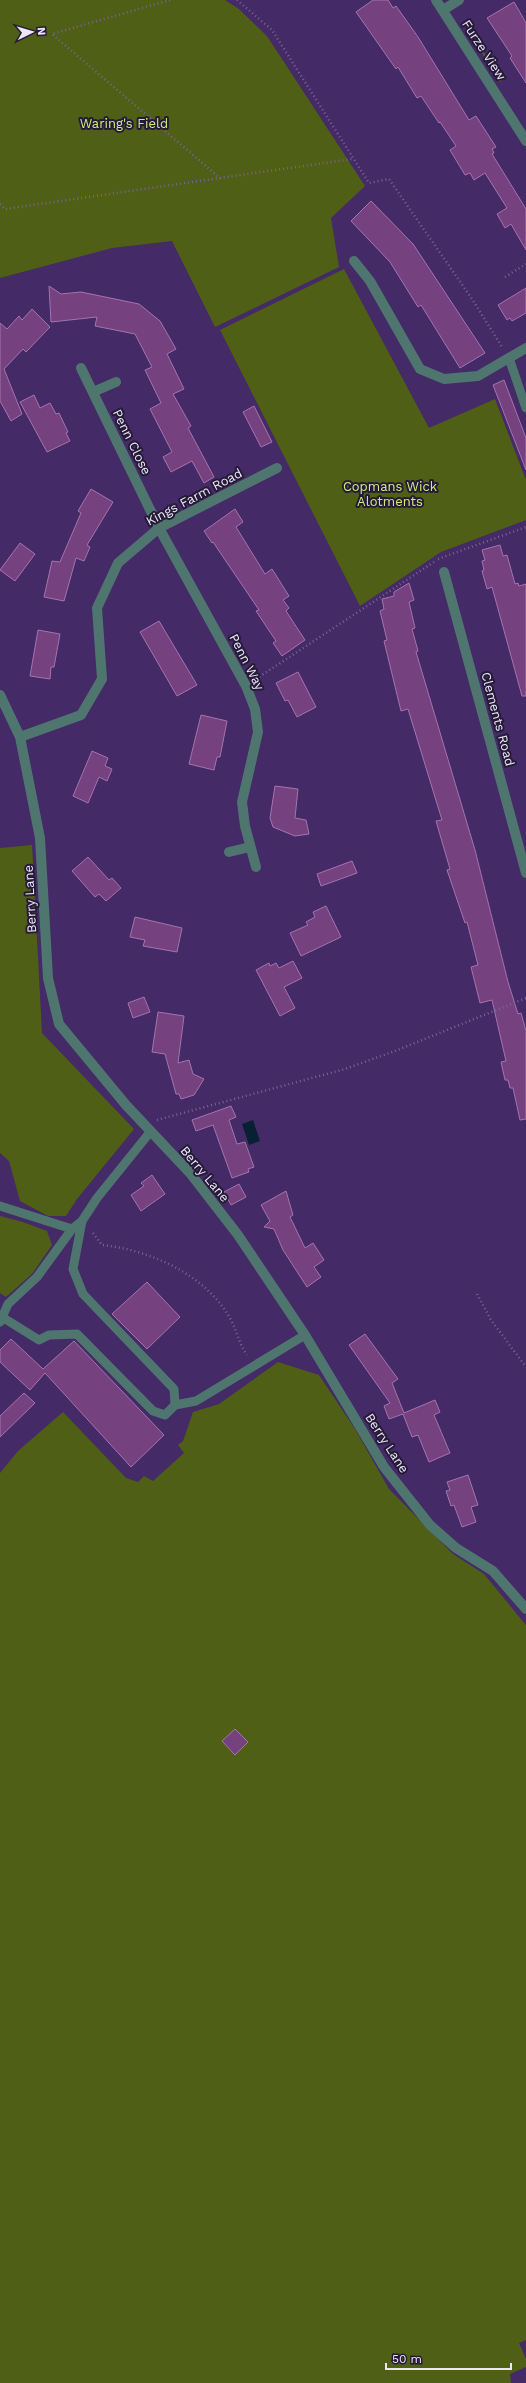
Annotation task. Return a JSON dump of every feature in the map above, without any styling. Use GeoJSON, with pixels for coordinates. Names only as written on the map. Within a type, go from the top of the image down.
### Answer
{"type":"FeatureCollection","features":[{"type":"Feature","properties":{"kind":"street","name":"Furze View"},"geometry":{"type":"LineString","coordinates":[[436,0],[526,140]]}},
{"type":"Feature","properties":{"kind":"street"},"geometry":{"type":"LineString","coordinates":[[443,10],[459,0]]}},
{"type":"Feature","properties":{"kind":"street"},"geometry":{"type":"LineString","coordinates":[[354,261],[370,281],[420,369],[444,379],[478,376],[526,348]]}},
{"type":"Feature","properties":{"kind":"street","name":"Penn Close"},"geometry":{"type":"LineString","coordinates":[[80,368],[159,528]]}},
{"type":"Feature","properties":{"kind":"street"},"geometry":{"type":"LineString","coordinates":[[93,392],[116,382]]}},
{"type":"Feature","properties":{"kind":"street","name":"Kings Farm Road"},"geometry":{"type":"LineString","coordinates":[[20,737],[81,716],[102,679],[97,608],[118,563],[159,528],[277,468]]}},
{"type":"Feature","properties":{"kind":"street","name":"Penn Way"},"geometry":{"type":"LineString","coordinates":[[159,528],[246,686],[255,709],[258,732],[242,802],[245,826],[256,867]]}},
{"type":"Feature","properties":{"kind":"street","name":"Clements Road"},"geometry":{"type":"LineString","coordinates":[[444,572],[526,873]]}},
{"type":"Feature","properties":{"kind":"street","name":"Berry Lane"},"geometry":{"type":"LineString","coordinates":[[0,695],[20,737],[40,838],[48,978],[59,1024],[151,1132],[190,1173],[238,1235],[305,1335],[384,1467],[430,1525],[456,1548],[493,1571],[526,1609]]}},
{"type":"Feature","properties":{"kind":"street"},"geometry":{"type":"LineString","coordinates":[[229,852],[250,847]]}},
{"type":"Feature","properties":{"kind":"lane"},"geometry":{"type":"LineString","coordinates":[[509,358],[526,408]]}},
{"type":"Feature","properties":{"kind":"lane"},"geometry":{"type":"LineString","coordinates":[[151,1132],[97,1198],[83,1219],[72,1228],[37,1276],[8,1304],[1,1320],[39,1340],[49,1335],[78,1334],[153,1411],[165,1415],[175,1405],[196,1401],[305,1335]]}},
{"type":"Feature","properties":{"kind":"lane"},"geometry":{"type":"LineString","coordinates":[[0,1206],[72,1228]]}},
{"type":"Feature","properties":{"kind":"lane"},"geometry":{"type":"LineString","coordinates":[[83,1219],[73,1269],[83,1294],[174,1390],[175,1405]]}},
{"type":"Feature","properties":{"kind":"path"},"geometry":{"type":"LineString","coordinates":[[170,0],[52,34],[221,179]]}},
{"type":"Feature","properties":{"kind":"path"},"geometry":{"type":"LineString","coordinates":[[237,0],[272,30],[352,159],[369,183],[389,179],[472,299],[509,358]]}},
{"type":"Feature","properties":{"kind":"path"},"geometry":{"type":"LineString","coordinates":[[0,204],[5,208],[221,179],[352,159]]}},
{"type":"Feature","properties":{"kind":"path"},"geometry":{"type":"LineString","coordinates":[[505,278],[526,264]]}},
{"type":"Feature","properties":{"kind":"path"},"geometry":{"type":"LineString","coordinates":[[246,686],[442,557],[526,527]]}},
{"type":"Feature","properties":{"kind":"path"},"geometry":{"type":"LineString","coordinates":[[144,1124],[345,1069],[395,1051],[526,998]]}},
{"type":"Feature","properties":{"kind":"path"},"geometry":{"type":"LineString","coordinates":[[83,1219],[102,1246],[119,1247],[184,1272],[210,1292],[232,1322],[240,1345],[255,1365]]}},
{"type":"Feature","properties":{"kind":"path"},"geometry":{"type":"LineString","coordinates":[[477,1294],[491,1320],[526,1367]]}},
{"type":"Feature","properties":{"kind":"green space","name":"Waring's Field"},"geometry":{"type":"Polygon","coordinates":[[[0,0],[225,0],[239,9],[267,36],[365,186],[331,218],[339,267],[215,327],[172,241],[112,248],[0,278],[0,0]]]}},
{"type":"Feature","properties":{"kind":"green space"},"geometry":{"type":"Polygon","coordinates":[[[482,49],[502,81],[499,82],[480,50],[482,49]]]}},
{"type":"Feature","properties":{"kind":"green space","name":"Copmans Wick Alotments"},"geometry":{"type":"Polygon","coordinates":[[[344,269],[429,428],[495,399],[526,480],[526,520],[441,552],[360,606],[220,330],[344,269]]]}},
{"type":"Feature","properties":{"kind":"green space"},"geometry":{"type":"Polygon","coordinates":[[[32,845],[42,1033],[134,1129],[77,1199],[66,1216],[48,1216],[20,1201],[9,1161],[0,1153],[0,848],[32,845]]]}},
{"type":"Feature","properties":{"kind":"green space"},"geometry":{"type":"Polygon","coordinates":[[[0,1216],[23,1222],[47,1231],[52,1245],[32,1274],[6,1297],[0,1293],[0,1216]]]}},
{"type":"Feature","properties":{"kind":"green space"},"geometry":{"type":"Polygon","coordinates":[[[278,1362],[319,1375],[355,1429],[389,1489],[453,1554],[484,1574],[526,1625],[526,2340],[519,2343],[526,2359],[526,2367],[510,2374],[511,2383],[0,2383],[0,1473],[18,1451],[63,1412],[126,1478],[138,1482],[144,1476],[153,1481],[184,1453],[178,1445],[183,1441],[193,1412],[219,1404],[278,1362]]]}},
{"type":"Feature","properties":{"kind":"water"},"geometry":{"type":"Polygon","coordinates":[[[253,1120],[260,1141],[249,1145],[242,1124],[253,1120]]]}},
{"type":"Feature","properties":{"kind":"building"},"geometry":{"type":"Polygon","coordinates":[[[373,0],[388,0],[393,8],[396,6],[418,37],[469,120],[476,116],[496,147],[492,149],[494,153],[492,154],[526,209],[526,250],[511,224],[505,228],[497,214],[507,208],[485,173],[474,180],[470,173],[465,175],[450,150],[456,146],[440,122],[439,123],[421,96],[417,98],[398,67],[396,69],[356,12],[373,0]]]}},
{"type":"Feature","properties":{"kind":"building"},"geometry":{"type":"Polygon","coordinates":[[[514,2],[526,23],[526,83],[510,58],[512,56],[487,18],[514,2]]]}},
{"type":"Feature","properties":{"kind":"building"},"geometry":{"type":"Polygon","coordinates":[[[371,201],[413,244],[485,353],[460,368],[421,305],[418,307],[390,262],[351,221],[371,201]]]}},
{"type":"Feature","properties":{"kind":"building"},"geometry":{"type":"Polygon","coordinates":[[[49,286],[61,294],[81,292],[139,304],[160,321],[176,349],[167,354],[184,389],[173,394],[191,426],[188,428],[214,477],[204,483],[192,461],[171,472],[163,457],[172,452],[150,409],[161,403],[145,370],[152,367],[135,334],[95,326],[97,317],[51,322],[49,286]]]}},
{"type":"Feature","properties":{"kind":"building"},"geometry":{"type":"Polygon","coordinates":[[[526,288],[526,313],[512,321],[510,318],[507,320],[498,305],[526,288]]]}},
{"type":"Feature","properties":{"kind":"building"},"geometry":{"type":"Polygon","coordinates":[[[32,309],[50,327],[26,352],[23,349],[4,369],[22,414],[11,421],[0,401],[0,323],[7,329],[19,316],[22,320],[32,309]]]}},
{"type":"Feature","properties":{"kind":"building"},"geometry":{"type":"Polygon","coordinates":[[[504,380],[526,438],[526,470],[493,385],[504,380]]]}},
{"type":"Feature","properties":{"kind":"building"},"geometry":{"type":"Polygon","coordinates":[[[34,395],[40,408],[50,403],[56,414],[59,413],[68,432],[66,433],[70,441],[47,452],[20,402],[34,395]]]}},
{"type":"Feature","properties":{"kind":"building"},"geometry":{"type":"Polygon","coordinates":[[[254,406],[272,442],[261,447],[243,412],[254,406]]]}},
{"type":"Feature","properties":{"kind":"building"},"geometry":{"type":"Polygon","coordinates":[[[91,489],[113,502],[87,545],[90,547],[84,561],[76,558],[64,601],[44,597],[52,561],[60,562],[81,513],[78,511],[91,489]]]}},
{"type":"Feature","properties":{"kind":"building"},"geometry":{"type":"Polygon","coordinates":[[[235,509],[243,522],[236,527],[265,574],[272,569],[289,596],[283,600],[289,608],[286,611],[305,640],[282,656],[273,643],[276,641],[256,611],[259,610],[204,531],[235,509]]]}},
{"type":"Feature","properties":{"kind":"building"},"geometry":{"type":"Polygon","coordinates":[[[20,543],[35,554],[15,581],[0,570],[20,543]]]}},
{"type":"Feature","properties":{"kind":"building"},"geometry":{"type":"Polygon","coordinates":[[[500,545],[503,556],[507,555],[515,584],[518,583],[519,586],[526,584],[526,696],[522,696],[492,587],[487,589],[482,571],[484,570],[482,561],[485,560],[482,550],[500,545]]]}},
{"type":"Feature","properties":{"kind":"building"},"geometry":{"type":"Polygon","coordinates":[[[409,583],[414,600],[409,602],[415,628],[412,629],[418,651],[416,652],[475,850],[508,982],[518,1014],[521,1013],[526,1031],[526,1119],[520,1120],[513,1088],[510,1088],[508,1080],[505,1080],[501,1062],[506,1061],[492,1000],[480,1003],[471,967],[478,965],[467,922],[465,923],[447,870],[450,869],[436,821],[442,820],[408,709],[401,711],[384,641],[387,640],[380,611],[384,609],[382,599],[394,596],[394,592],[409,583]]]}},
{"type":"Feature","properties":{"kind":"building"},"geometry":{"type":"Polygon","coordinates":[[[159,621],[197,685],[177,696],[140,632],[159,621]]]}},
{"type":"Feature","properties":{"kind":"building"},"geometry":{"type":"Polygon","coordinates":[[[38,630],[60,634],[54,667],[51,667],[50,679],[30,676],[38,630]]]}},
{"type":"Feature","properties":{"kind":"building"},"geometry":{"type":"Polygon","coordinates":[[[298,672],[316,707],[297,717],[288,700],[285,701],[276,683],[298,672]]]}},
{"type":"Feature","properties":{"kind":"building"},"geometry":{"type":"Polygon","coordinates":[[[201,715],[227,721],[220,757],[217,757],[214,770],[189,764],[201,715]]]}},
{"type":"Feature","properties":{"kind":"building"},"geometry":{"type":"Polygon","coordinates":[[[92,751],[108,758],[105,766],[112,769],[107,781],[99,777],[88,803],[73,796],[92,751]]]}},
{"type":"Feature","properties":{"kind":"building"},"geometry":{"type":"Polygon","coordinates":[[[275,786],[298,789],[295,818],[306,820],[309,834],[295,836],[273,827],[270,818],[275,786]]]}},
{"type":"Feature","properties":{"kind":"building"},"geometry":{"type":"Polygon","coordinates":[[[88,857],[109,880],[112,878],[121,888],[106,901],[99,894],[95,897],[72,871],[88,857]]]}},
{"type":"Feature","properties":{"kind":"building"},"geometry":{"type":"Polygon","coordinates":[[[352,861],[357,873],[321,886],[317,874],[352,861]]]}},
{"type":"Feature","properties":{"kind":"building"},"geometry":{"type":"Polygon","coordinates":[[[326,906],[341,937],[301,956],[290,933],[308,925],[306,922],[315,917],[313,912],[326,906]]]}},
{"type":"Feature","properties":{"kind":"building"},"geometry":{"type":"Polygon","coordinates":[[[135,917],[182,928],[177,952],[143,946],[145,940],[130,937],[135,917]]]}},
{"type":"Feature","properties":{"kind":"building"},"geometry":{"type":"Polygon","coordinates":[[[293,961],[302,978],[284,987],[295,1008],[280,1016],[256,970],[269,963],[270,966],[276,963],[279,968],[293,961]]]}},
{"type":"Feature","properties":{"kind":"building"},"geometry":{"type":"Polygon","coordinates":[[[144,997],[150,1012],[133,1018],[128,1003],[144,997]]]}},
{"type":"Feature","properties":{"kind":"building"},"geometry":{"type":"Polygon","coordinates":[[[158,1012],[184,1016],[178,1063],[189,1060],[193,1074],[204,1079],[194,1095],[181,1099],[179,1094],[176,1094],[165,1054],[152,1052],[158,1012]]]}},
{"type":"Feature","properties":{"kind":"building"},"geometry":{"type":"Polygon","coordinates":[[[231,1106],[236,1117],[229,1120],[237,1144],[245,1142],[254,1167],[248,1169],[249,1172],[232,1178],[213,1125],[196,1131],[192,1120],[231,1106]]]}},
{"type":"Feature","properties":{"kind":"building"},"geometry":{"type":"Polygon","coordinates":[[[152,1175],[165,1194],[141,1211],[131,1195],[144,1186],[141,1183],[152,1175]]]}},
{"type":"Feature","properties":{"kind":"building"},"geometry":{"type":"Polygon","coordinates":[[[239,1184],[246,1197],[231,1205],[224,1192],[239,1184]]]}},
{"type":"Feature","properties":{"kind":"building"},"geometry":{"type":"Polygon","coordinates":[[[286,1191],[293,1215],[290,1217],[305,1248],[313,1243],[324,1260],[314,1267],[321,1277],[307,1287],[283,1250],[274,1229],[264,1227],[270,1221],[261,1205],[286,1191]]]}},
{"type":"Feature","properties":{"kind":"building"},"geometry":{"type":"Polygon","coordinates":[[[147,1282],[180,1317],[147,1349],[112,1314],[147,1282]]]}},
{"type":"Feature","properties":{"kind":"building"},"geometry":{"type":"Polygon","coordinates":[[[365,1334],[398,1379],[392,1383],[404,1413],[435,1400],[440,1412],[434,1415],[450,1453],[429,1462],[418,1435],[412,1437],[403,1414],[389,1419],[384,1406],[390,1403],[349,1345],[365,1334]]]}},
{"type":"Feature","properties":{"kind":"building"},"geometry":{"type":"Polygon","coordinates":[[[11,1339],[43,1369],[74,1341],[164,1435],[131,1467],[45,1373],[30,1390],[0,1362],[0,1350],[11,1339]]]}},
{"type":"Feature","properties":{"kind":"building"},"geometry":{"type":"Polygon","coordinates":[[[24,1393],[35,1403],[0,1437],[0,1416],[24,1393]]]}},
{"type":"Feature","properties":{"kind":"building"},"geometry":{"type":"Polygon","coordinates":[[[468,1475],[478,1505],[471,1507],[476,1522],[462,1527],[454,1505],[451,1506],[446,1491],[450,1490],[447,1482],[468,1475]]]}},
{"type":"Feature","properties":{"kind":"building"},"geometry":{"type":"Polygon","coordinates":[[[235,1729],[248,1742],[235,1755],[222,1741],[235,1729]]]}}]}
